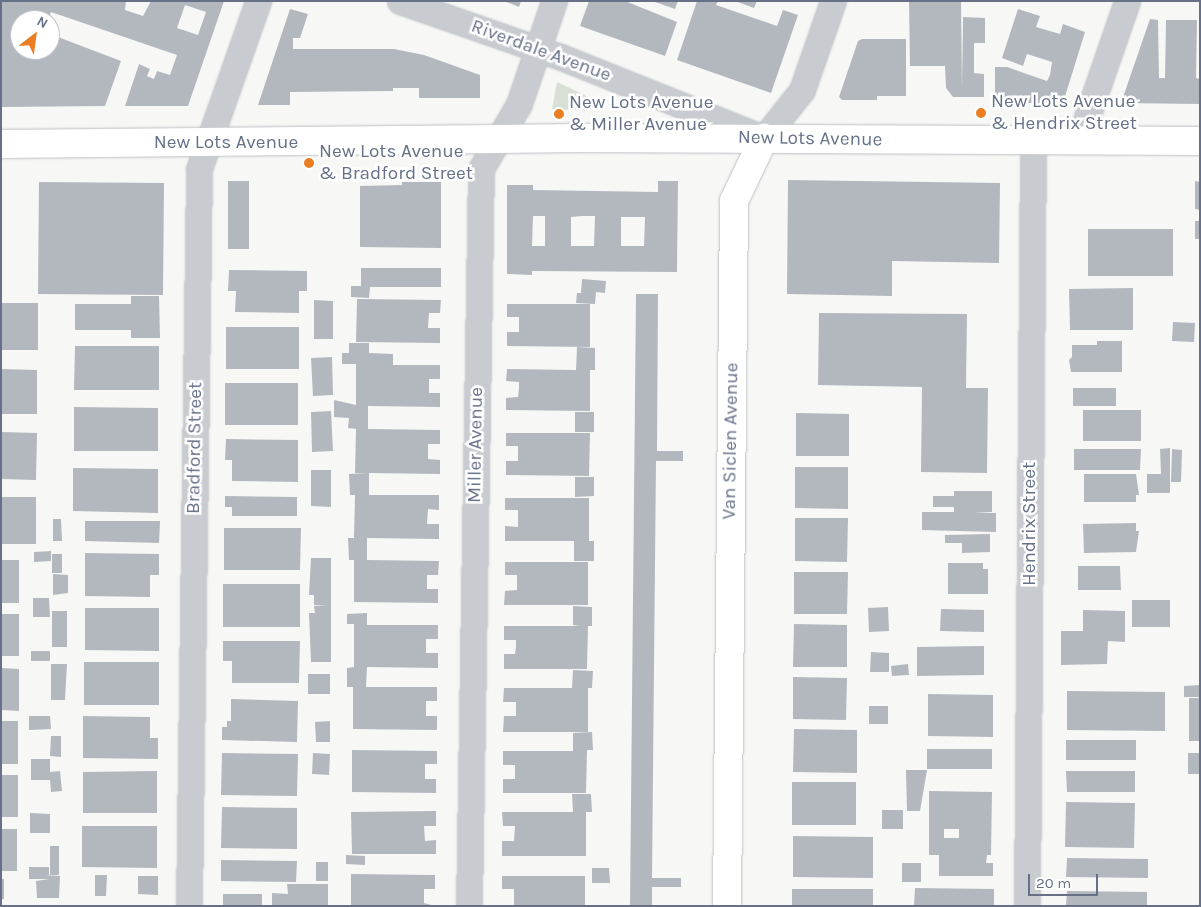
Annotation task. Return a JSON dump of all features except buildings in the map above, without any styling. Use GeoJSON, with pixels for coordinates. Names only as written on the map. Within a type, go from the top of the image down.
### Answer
{"type":"FeatureCollection","features":[{"type":"Feature","properties":{"kind":"street","name":"Bradford Street"},"geometry":{"type":"LineString","coordinates":[[189,906],[199,169],[258,1]]}},
{"type":"Feature","properties":{"kind":"street","name":"Riverdale Avenue"},"geometry":{"type":"LineString","coordinates":[[400,1],[538,49],[764,138]]}},
{"type":"Feature","properties":{"kind":"street","name":"Miller Avenue"},"geometry":{"type":"LineString","coordinates":[[469,906],[481,169],[519,104],[554,1]]}},
{"type":"Feature","properties":{"kind":"street","name":"Van Siclen Avenue"},"geometry":{"type":"LineString","coordinates":[[726,906],[734,201],[764,138],[802,90],[833,1]]}},
{"type":"Feature","properties":{"kind":"street"},"geometry":{"type":"LineString","coordinates":[[1079,140],[1127,1]]}},
{"type":"Feature","properties":{"kind":"street","name":"New Lots Avenue"},"geometry":{"type":"LineString","coordinates":[[1,144],[764,138],[1200,141]]}},
{"type":"Feature","properties":{"kind":"street","name":"Hendrix Street"},"geometry":{"type":"LineString","coordinates":[[1027,906],[1033,141]]}},
{"type":"Feature","properties":{"kind":"shaded area"},"geometry":{"type":"Polygon","coordinates":[[[557,82],[585,95],[587,111],[552,109],[557,82]]]}},
{"type":"Feature","properties":{"kind":"place","name":"New Lots Avenue & Hendrix Street"},"geometry":{"type":"Point","coordinates":[981,113]}},
{"type":"Feature","properties":{"kind":"place","name":"New Lots Avenue & Miller Avenue"},"geometry":{"type":"Point","coordinates":[559,114]}},
{"type":"Feature","properties":{"kind":"place","name":"New Lots Avenue & Bradford Street"},"geometry":{"type":"Point","coordinates":[309,163]}}]}
